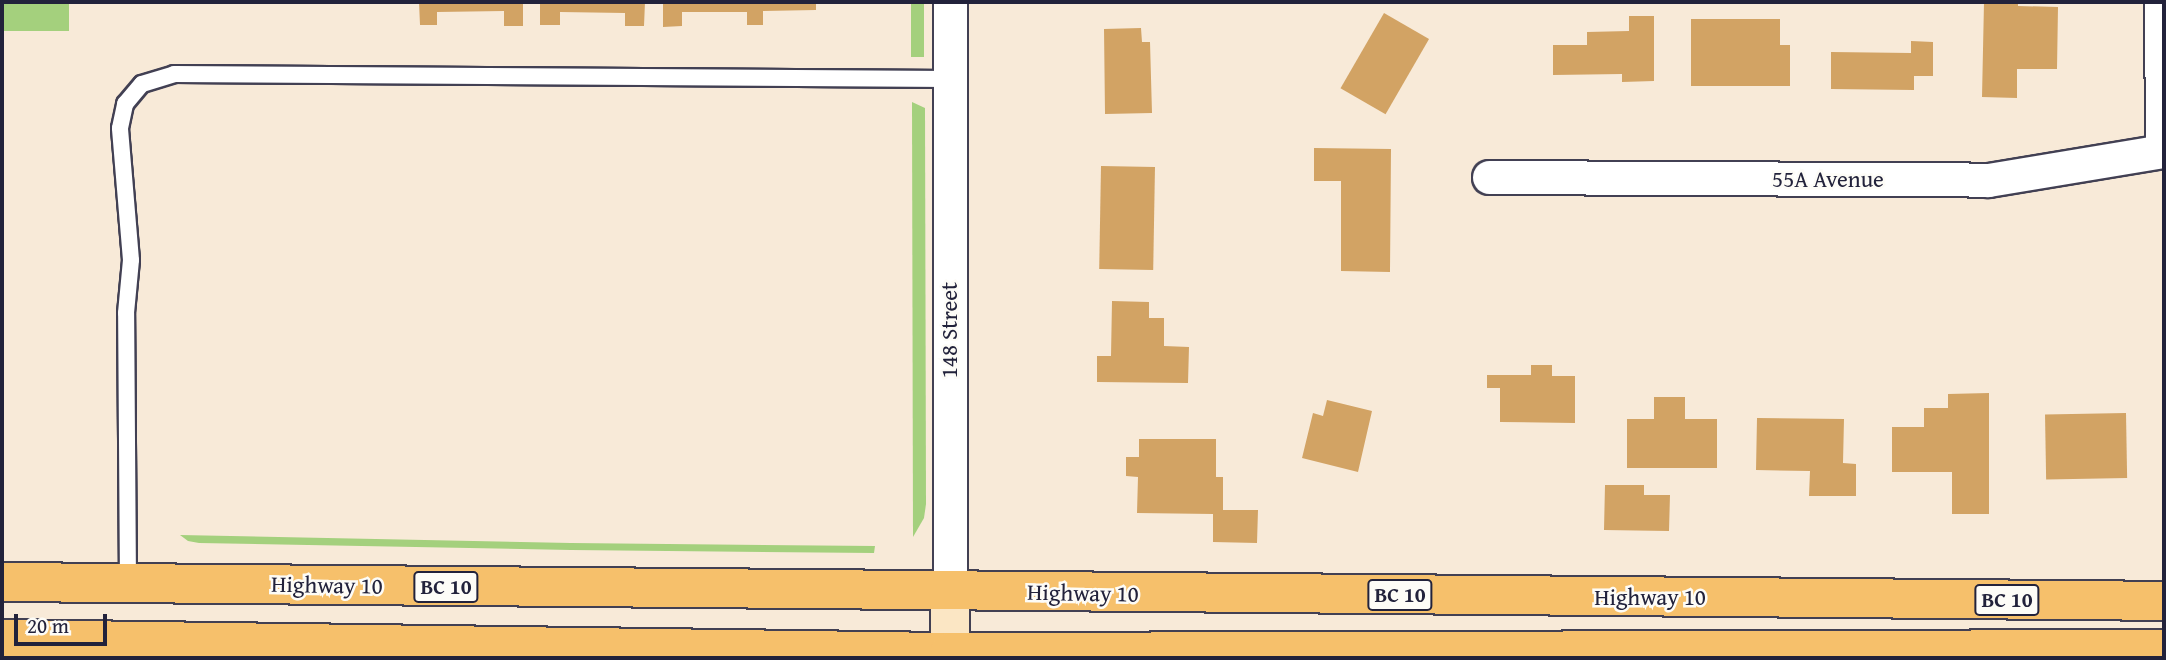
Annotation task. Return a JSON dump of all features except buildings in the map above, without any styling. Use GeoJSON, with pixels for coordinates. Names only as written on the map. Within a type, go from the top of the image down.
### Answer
{"type":"FeatureCollection","features":[{"type":"Feature","properties":{"kind":"highway","name":"Highway 10"},"geometry":{"type":"LineString","coordinates":[[2,582],[2164,601]]}},
{"type":"Feature","properties":{"kind":"highway","name":"BC 10"},"geometry":{"type":"LineString","coordinates":[[2,639],[950,655],[2164,649]]}},
{"type":"Feature","properties":{"kind":"main road","name":"148 Street"},"geometry":{"type":"LineString","coordinates":[[950,591],[950,655]]}},
{"type":"Feature","properties":{"kind":"street","name":"148 Street"},"geometry":{"type":"LineString","coordinates":[[950,2],[950,591]]}},
{"type":"Feature","properties":{"kind":"street"},"geometry":{"type":"LineString","coordinates":[[2161,2],[2163,151]]}},
{"type":"Feature","properties":{"kind":"street","name":"55A Avenue"},"geometry":{"type":"LineString","coordinates":[[1489,177],[1988,180],[2163,151]]}},
{"type":"Feature","properties":{"kind":"lane"},"geometry":{"type":"LineString","coordinates":[[128,584],[126,313],[131,260],[120,128],[125,104],[142,84],[174,74],[950,79]]}},
{"type":"Feature","properties":{"kind":"green space"},"geometry":{"type":"Polygon","coordinates":[[[2,2],[69,2],[69,31],[2,31],[2,2]]]}},
{"type":"Feature","properties":{"kind":"green space"},"geometry":{"type":"Polygon","coordinates":[[[911,2],[924,2],[924,57],[911,57],[911,2]]]}},
{"type":"Feature","properties":{"kind":"green space"},"geometry":{"type":"Polygon","coordinates":[[[912,102],[925,108],[926,504],[924,518],[913,537],[912,102]]]}},
{"type":"Feature","properties":{"kind":"green space"},"geometry":{"type":"Polygon","coordinates":[[[180,535],[875,546],[874,553],[571,550],[199,543],[188,541],[180,535]]]}}]}
